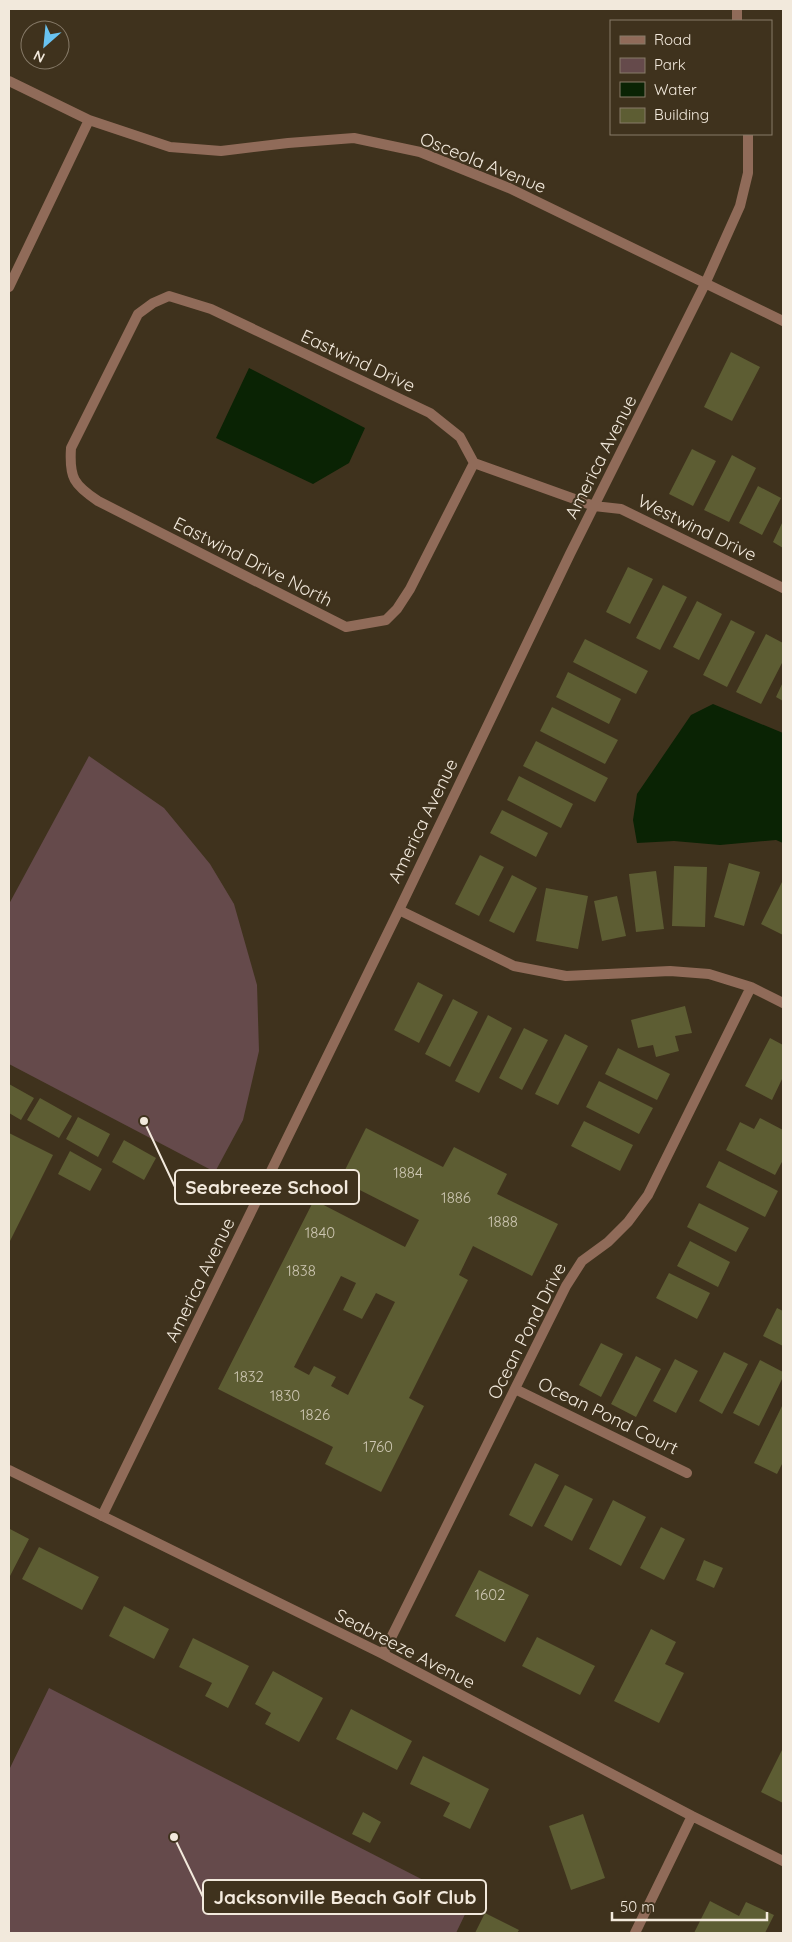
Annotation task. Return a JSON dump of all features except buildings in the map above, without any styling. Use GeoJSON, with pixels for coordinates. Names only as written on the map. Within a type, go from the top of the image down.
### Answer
{"type":"FeatureCollection","features":[{"type":"Feature","properties":{"kind":"street","name":"Osceola Avenue"},"geometry":{"type":"LineString","coordinates":[[9,81],[90,120],[170,147],[221,151],[354,138],[420,152],[509,188],[783,321]]}},
{"type":"Feature","properties":{"kind":"street"},"geometry":{"type":"LineString","coordinates":[[9,287],[90,120]]}},
{"type":"Feature","properties":{"kind":"street","name":"America Avenue"},"geometry":{"type":"LineString","coordinates":[[102,1516],[399,910],[570,554],[705,284],[740,206],[748,173],[748,135]]}},
{"type":"Feature","properties":{"kind":"street","name":"Eastwind Drive"},"geometry":{"type":"LineString","coordinates":[[117,356],[138,314],[153,303],[169,296],[211,308],[430,413],[460,437],[474,463]]}},
{"type":"Feature","properties":{"kind":"street","name":"Eastwind Drive North"},"geometry":{"type":"LineString","coordinates":[[117,356],[71,448],[70,468],[80,489],[98,501],[346,627],[386,620],[397,609],[410,589],[474,463]]}},
{"type":"Feature","properties":{"kind":"street"},"geometry":{"type":"LineString","coordinates":[[474,463],[594,506]]}},
{"type":"Feature","properties":{"kind":"street","name":"Westwind Drive"},"geometry":{"type":"LineString","coordinates":[[594,506],[621,508],[783,588]]}},
{"type":"Feature","properties":{"kind":"street"},"geometry":{"type":"LineString","coordinates":[[399,910],[514,966],[566,976],[670,971],[709,974],[752,987],[783,1003]]}},
{"type":"Feature","properties":{"kind":"street","name":"Ocean Pond Drive"},"geometry":{"type":"LineString","coordinates":[[383,1654],[566,1286],[582,1261],[608,1242],[628,1222],[648,1195],[752,987]]}},
{"type":"Feature","properties":{"kind":"street","name":"Ocean Pond Court"},"geometry":{"type":"LineString","coordinates":[[515,1389],[687,1473]]}},
{"type":"Feature","properties":{"kind":"street","name":"Seabreeze Avenue"},"geometry":{"type":"LineString","coordinates":[[9,1470],[383,1654],[692,1816],[783,1861]]}},
{"type":"Feature","properties":{"kind":"street"},"geometry":{"type":"LineString","coordinates":[[635,1933],[692,1816]]}},
{"type":"Feature","properties":{"kind":"green space"},"geometry":{"type":"Polygon","coordinates":[[[89,756],[164,808],[210,864],[234,904],[257,985],[259,1051],[243,1120],[215,1172],[9,1064],[9,904],[89,756]]]}},
{"type":"Feature","properties":{"kind":"green space"},"geometry":{"type":"Polygon","coordinates":[[[49,1688],[470,1904],[456,1933],[9,1933],[9,1770],[49,1688]]]}},
{"type":"Feature","properties":{"kind":"water"},"geometry":{"type":"Polygon","coordinates":[[[249,368],[365,428],[349,463],[313,484],[216,438],[249,368]]]}},
{"type":"Feature","properties":{"kind":"water"},"geometry":{"type":"Polygon","coordinates":[[[713,704],[783,733],[783,843],[776,840],[720,845],[674,841],[637,843],[633,820],[637,794],[691,715],[713,704]]]}},
{"type":"Feature","properties":{"kind":"place","name":"Seabreeze School"},"geometry":{"type":"Point","coordinates":[144,1121]}},
{"type":"Feature","properties":{"kind":"place","name":"Jacksonville Beach Golf Club"},"geometry":{"type":"Point","coordinates":[174,1837]}}]}
